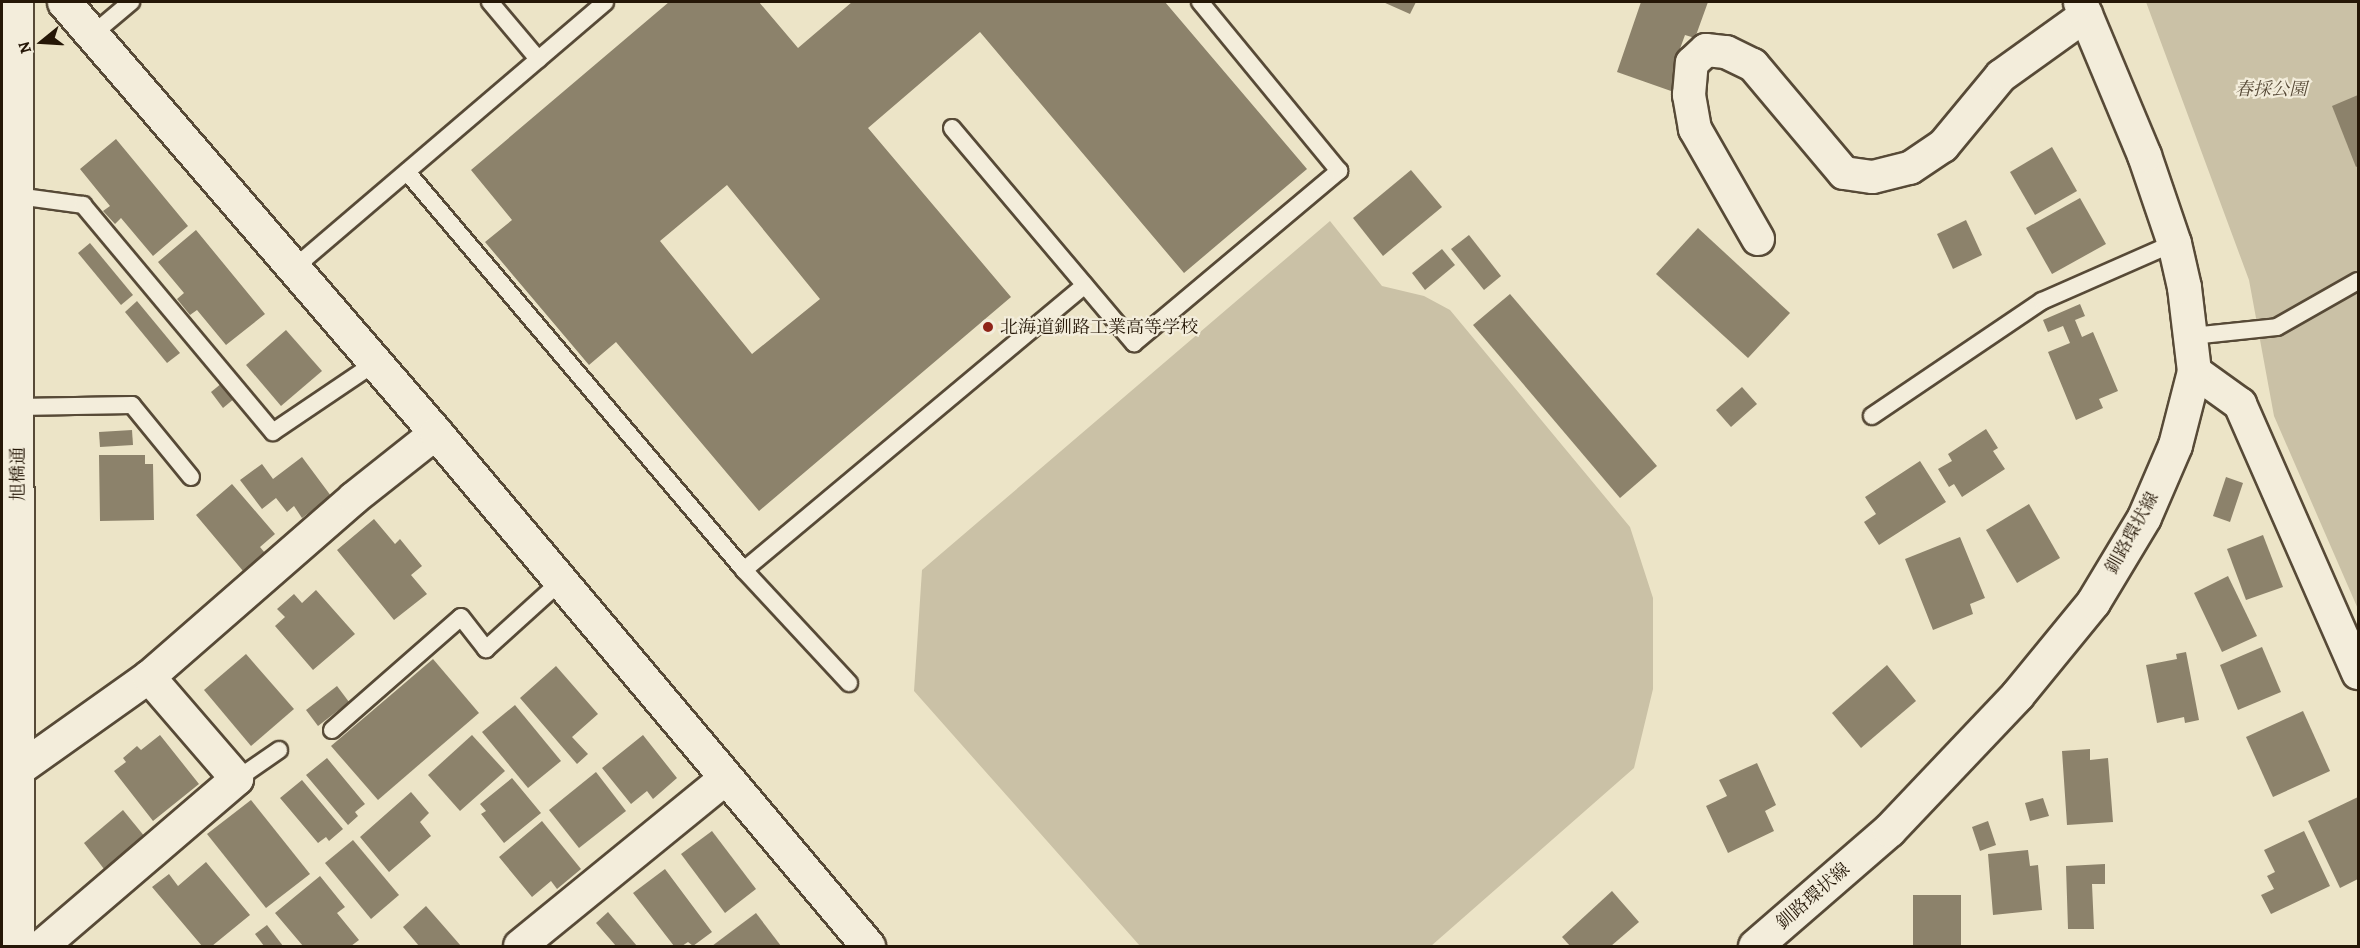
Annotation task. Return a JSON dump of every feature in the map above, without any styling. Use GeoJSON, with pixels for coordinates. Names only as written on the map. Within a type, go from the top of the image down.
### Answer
{"type":"FeatureCollection","features":[{"type":"Feature","properties":{"kind":"street","name":"旭橋通"},"geometry":{"type":"LineString","coordinates":[[16,2],[17,196],[10,336],[18,407],[10,656],[18,770],[17,946]]}},
{"type":"Feature","properties":{"kind":"street"},"geometry":{"type":"LineString","coordinates":[[64,2],[436,433],[868,946]]}},
{"type":"Feature","properties":{"kind":"street"},"geometry":{"type":"LineString","coordinates":[[1758,239],[1695,129],[1689,95],[1692,63],[1706,50],[1726,52],[1753,65],[1844,173],[1873,177],[1910,168],[1943,146],[2001,76],[2083,8]]}},
{"type":"Feature","properties":{"kind":"street","name":"釧路環状線"},"geometry":{"type":"LineString","coordinates":[[1755,946],[1889,830],[2018,695],[2093,602],[2144,517],[2175,445],[2194,371],[2192,336],[2175,243],[2144,155],[2083,8]]}},
{"type":"Feature","properties":{"kind":"street"},"geometry":{"type":"LineString","coordinates":[[2194,371],[2240,404],[2358,673]]}},
{"type":"Feature","properties":{"kind":"street"},"geometry":{"type":"LineString","coordinates":[[18,770],[149,677],[354,498],[436,433]]}},
{"type":"Feature","properties":{"kind":"street"},"geometry":{"type":"LineString","coordinates":[[42,946],[237,779],[149,677]]}},
{"type":"Feature","properties":{"kind":"street"},"geometry":{"type":"LineString","coordinates":[[520,946],[726,778]]}},
{"type":"Feature","properties":{"kind":"lane"},"geometry":{"type":"LineString","coordinates":[[93,34],[131,2]]}},
{"type":"Feature","properties":{"kind":"lane"},"geometry":{"type":"LineString","coordinates":[[490,2],[538,59]]}},
{"type":"Feature","properties":{"kind":"lane"},"geometry":{"type":"LineString","coordinates":[[294,268],[605,2]]}},
{"type":"Feature","properties":{"kind":"lane"},"geometry":{"type":"LineString","coordinates":[[952,128],[1134,344],[1339,171],[1200,2]]}},
{"type":"Feature","properties":{"kind":"lane"},"geometry":{"type":"LineString","coordinates":[[407,172],[744,570],[849,683]]}},
{"type":"Feature","properties":{"kind":"lane"},"geometry":{"type":"LineString","coordinates":[[17,196],[83,205],[273,432],[375,363]]}},
{"type":"Feature","properties":{"kind":"lane"},"geometry":{"type":"LineString","coordinates":[[1872,416],[2042,301],[2175,243]]}},
{"type":"Feature","properties":{"kind":"lane"},"geometry":{"type":"LineString","coordinates":[[2192,336],[2277,327],[2358,281]]}},
{"type":"Feature","properties":{"kind":"lane"},"geometry":{"type":"LineString","coordinates":[[744,570],[1085,285]]}},
{"type":"Feature","properties":{"kind":"lane"},"geometry":{"type":"LineString","coordinates":[[18,407],[132,405],[191,477]]}},
{"type":"Feature","properties":{"kind":"lane"},"geometry":{"type":"LineString","coordinates":[[332,730],[461,617],[486,649],[560,582]]}},
{"type":"Feature","properties":{"kind":"lane"},"geometry":{"type":"LineString","coordinates":[[237,779],[279,750]]}},
{"type":"Feature","properties":{"kind":"green space","name":"春採公園"},"geometry":{"type":"Polygon","coordinates":[[[2146,2],[2358,2],[2358,609],[2274,416],[2249,280],[2146,2]]]}},
{"type":"Feature","properties":{"kind":"green space"},"geometry":{"type":"Polygon","coordinates":[[[1330,221],[1382,286],[1424,296],[1450,310],[1630,527],[1653,598],[1653,689],[1634,768],[1431,946],[1140,946],[914,691],[922,570],[1330,221]]]}},
{"type":"Feature","properties":{"kind":"building"},"geometry":{"type":"Polygon","coordinates":[[[669,2],[759,2],[798,48],[852,2],[1165,2],[1307,169],[1184,273],[980,32],[868,128],[1011,297],[759,511],[616,342],[589,365],[485,242],[512,220],[471,170],[669,2]],[[727,185],[660,241],[752,354],[820,299],[727,185]]]}},
{"type":"Feature","properties":{"kind":"building"},"geometry":{"type":"Polygon","coordinates":[[[1383,2],[1416,2],[1410,14],[1383,2]]]}},
{"type":"Feature","properties":{"kind":"building"},"geometry":{"type":"Polygon","coordinates":[[[1641,2],[1708,2],[1695,38],[1685,35],[1677,57],[1682,59],[1671,91],[1617,72],[1641,2]]]}},
{"type":"Feature","properties":{"kind":"building"},"geometry":{"type":"Polygon","coordinates":[[[2358,95],[2358,166],[2356,167],[2332,106],[2358,95]]]}},
{"type":"Feature","properties":{"kind":"building"},"geometry":{"type":"Polygon","coordinates":[[[116,139],[188,226],[153,256],[121,218],[115,224],[103,211],[110,206],[80,169],[116,139]]]}},
{"type":"Feature","properties":{"kind":"building"},"geometry":{"type":"Polygon","coordinates":[[[2052,147],[2077,191],[2035,215],[2010,172],[2052,147]]]}},
{"type":"Feature","properties":{"kind":"building"},"geometry":{"type":"Polygon","coordinates":[[[1411,170],[1442,207],[1383,256],[1353,218],[1411,170]]]}},
{"type":"Feature","properties":{"kind":"building"},"geometry":{"type":"Polygon","coordinates":[[[2080,198],[2106,244],[2052,274],[2026,228],[2080,198]]]}},
{"type":"Feature","properties":{"kind":"building"},"geometry":{"type":"Polygon","coordinates":[[[1966,220],[1982,255],[1953,269],[1937,234],[1966,220]]]}},
{"type":"Feature","properties":{"kind":"building"},"geometry":{"type":"Polygon","coordinates":[[[1698,228],[1790,313],[1748,358],[1656,274],[1698,228]]]}},
{"type":"Feature","properties":{"kind":"building"},"geometry":{"type":"Polygon","coordinates":[[[196,230],[265,314],[226,345],[197,310],[190,315],[177,299],[184,293],[158,262],[196,230]]]}},
{"type":"Feature","properties":{"kind":"building"},"geometry":{"type":"Polygon","coordinates":[[[1469,235],[1501,276],[1484,290],[1451,249],[1469,235]]]}},
{"type":"Feature","properties":{"kind":"building"},"geometry":{"type":"Polygon","coordinates":[[[90,243],[133,295],[121,305],[78,253],[90,243]]]}},
{"type":"Feature","properties":{"kind":"building"},"geometry":{"type":"Polygon","coordinates":[[[1442,249],[1455,265],[1425,290],[1412,273],[1442,249]]]}},
{"type":"Feature","properties":{"kind":"building"},"geometry":{"type":"Polygon","coordinates":[[[1510,294],[1657,466],[1620,498],[1473,325],[1510,294]]]}},
{"type":"Feature","properties":{"kind":"building"},"geometry":{"type":"Polygon","coordinates":[[[137,301],[180,353],[167,363],[125,312],[137,301]]]}},
{"type":"Feature","properties":{"kind":"building"},"geometry":{"type":"Polygon","coordinates":[[[2080,304],[2085,316],[2075,320],[2082,337],[2093,332],[2118,391],[2099,399],[2103,408],[2076,420],[2048,352],[2070,343],[2063,326],[2048,332],[2043,320],[2080,304]]]}},
{"type":"Feature","properties":{"kind":"building"},"geometry":{"type":"Polygon","coordinates":[[[286,330],[322,371],[281,406],[246,365],[286,330]]]}},
{"type":"Feature","properties":{"kind":"building"},"geometry":{"type":"Polygon","coordinates":[[[222,383],[235,398],[223,408],[211,392],[222,383]]]}},
{"type":"Feature","properties":{"kind":"building"},"geometry":{"type":"Polygon","coordinates":[[[1742,387],[1757,404],[1731,427],[1716,410],[1742,387]]]}},
{"type":"Feature","properties":{"kind":"building"},"geometry":{"type":"Polygon","coordinates":[[[1986,429],[1998,448],[1993,451],[2005,469],[1962,497],[1954,484],[1949,487],[1938,469],[1952,461],[1948,454],[1986,429]]]}},
{"type":"Feature","properties":{"kind":"building"},"geometry":{"type":"Polygon","coordinates":[[[132,430],[133,445],[100,447],[99,432],[132,430]]]}},
{"type":"Feature","properties":{"kind":"building"},"geometry":{"type":"Polygon","coordinates":[[[99,455],[145,455],[145,464],[153,464],[154,520],[100,521],[99,455]]]}},
{"type":"Feature","properties":{"kind":"building"},"geometry":{"type":"Polygon","coordinates":[[[302,457],[331,496],[302,518],[294,506],[287,512],[276,498],[262,509],[240,480],[262,464],[273,479],[302,457]]]}},
{"type":"Feature","properties":{"kind":"building"},"geometry":{"type":"Polygon","coordinates":[[[1920,461],[1946,502],[1879,545],[1864,522],[1876,514],[1865,497],[1920,461]]]}},
{"type":"Feature","properties":{"kind":"building"},"geometry":{"type":"Polygon","coordinates":[[[2226,477],[2243,483],[2230,522],[2213,516],[2226,477]]]}},
{"type":"Feature","properties":{"kind":"building"},"geometry":{"type":"Polygon","coordinates":[[[232,484],[275,534],[260,547],[265,553],[243,571],[196,515],[232,484]]]}},
{"type":"Feature","properties":{"kind":"building"},"geometry":{"type":"Polygon","coordinates":[[[2029,504],[2060,558],[2017,583],[1986,530],[2029,504]]]}},
{"type":"Feature","properties":{"kind":"building"},"geometry":{"type":"Polygon","coordinates":[[[374,519],[395,544],[400,539],[422,566],[411,575],[427,594],[394,620],[337,550],[374,519]]]}},
{"type":"Feature","properties":{"kind":"building"},"geometry":{"type":"Polygon","coordinates":[[[2263,535],[2283,587],[2246,600],[2227,549],[2263,535]]]}},
{"type":"Feature","properties":{"kind":"building"},"geometry":{"type":"Polygon","coordinates":[[[1960,537],[1985,598],[1970,604],[1973,614],[1933,630],[1905,559],[1960,537]]]}},
{"type":"Feature","properties":{"kind":"building"},"geometry":{"type":"Polygon","coordinates":[[[2228,576],[2257,636],[2222,652],[2194,593],[2228,576]]]}},
{"type":"Feature","properties":{"kind":"building"},"geometry":{"type":"Polygon","coordinates":[[[316,590],[355,634],[313,670],[275,626],[285,617],[277,609],[294,594],[302,603],[316,590]]]}},
{"type":"Feature","properties":{"kind":"building"},"geometry":{"type":"Polygon","coordinates":[[[2262,647],[2281,692],[2238,710],[2220,665],[2262,647]]]}},
{"type":"Feature","properties":{"kind":"building"},"geometry":{"type":"Polygon","coordinates":[[[2186,652],[2199,720],[2185,723],[2184,717],[2157,723],[2146,665],[2177,659],[2176,654],[2186,652]]]}},
{"type":"Feature","properties":{"kind":"building"},"geometry":{"type":"Polygon","coordinates":[[[246,654],[294,709],[251,746],[204,690],[246,654]]]}},
{"type":"Feature","properties":{"kind":"building"},"geometry":{"type":"Polygon","coordinates":[[[433,659],[479,713],[378,800],[331,746],[433,659]]]}},
{"type":"Feature","properties":{"kind":"building"},"geometry":{"type":"Polygon","coordinates":[[[1887,665],[1916,701],[1861,748],[1832,713],[1887,665]]]}},
{"type":"Feature","properties":{"kind":"building"},"geometry":{"type":"Polygon","coordinates":[[[556,666],[598,714],[572,737],[588,754],[577,764],[520,698],[556,666]]]}},
{"type":"Feature","properties":{"kind":"building"},"geometry":{"type":"Polygon","coordinates":[[[337,686],[349,702],[318,726],[306,710],[337,686]]]}},
{"type":"Feature","properties":{"kind":"building"},"geometry":{"type":"Polygon","coordinates":[[[515,705],[561,761],[528,788],[482,732],[515,705]]]}},
{"type":"Feature","properties":{"kind":"building"},"geometry":{"type":"Polygon","coordinates":[[[2303,711],[2330,771],[2273,797],[2246,737],[2303,711]]]}},
{"type":"Feature","properties":{"kind":"building"},"geometry":{"type":"Polygon","coordinates":[[[160,735],[199,784],[153,821],[114,771],[126,762],[123,758],[137,746],[141,750],[160,735]]]}},
{"type":"Feature","properties":{"kind":"building"},"geometry":{"type":"Polygon","coordinates":[[[472,735],[505,771],[460,811],[428,775],[472,735]]]}},
{"type":"Feature","properties":{"kind":"building"},"geometry":{"type":"Polygon","coordinates":[[[643,735],[677,778],[653,799],[647,791],[631,804],[602,768],[643,735]]]}},
{"type":"Feature","properties":{"kind":"building"},"geometry":{"type":"Polygon","coordinates":[[[2090,749],[2090,760],[2108,758],[2113,822],[2067,825],[2062,751],[2090,749]]]}},
{"type":"Feature","properties":{"kind":"building"},"geometry":{"type":"Polygon","coordinates":[[[327,758],[365,804],[355,812],[358,816],[348,825],[306,775],[327,758]]]}},
{"type":"Feature","properties":{"kind":"building"},"geometry":{"type":"Polygon","coordinates":[[[1757,763],[1776,805],[1765,811],[1774,831],[1728,853],[1706,806],[1727,796],[1719,780],[1757,763]]]}},
{"type":"Feature","properties":{"kind":"building"},"geometry":{"type":"Polygon","coordinates":[[[596,772],[626,811],[579,848],[549,810],[596,772]]]}},
{"type":"Feature","properties":{"kind":"building"},"geometry":{"type":"Polygon","coordinates":[[[512,778],[541,813],[504,843],[481,814],[486,811],[480,804],[512,778]]]}},
{"type":"Feature","properties":{"kind":"building"},"geometry":{"type":"Polygon","coordinates":[[[302,780],[343,829],[329,841],[326,837],[318,843],[280,798],[302,780]]]}},
{"type":"Feature","properties":{"kind":"building"},"geometry":{"type":"Polygon","coordinates":[[[411,792],[429,813],[420,822],[431,836],[389,872],[360,837],[411,792]]]}},
{"type":"Feature","properties":{"kind":"building"},"geometry":{"type":"Polygon","coordinates":[[[2358,797],[2358,879],[2340,888],[2308,821],[2358,797]]]}},
{"type":"Feature","properties":{"kind":"building"},"geometry":{"type":"Polygon","coordinates":[[[2043,798],[2049,816],[2030,821],[2025,803],[2043,798]]]}},
{"type":"Feature","properties":{"kind":"building"},"geometry":{"type":"Polygon","coordinates":[[[251,800],[310,874],[266,908],[207,834],[251,800]]]}},
{"type":"Feature","properties":{"kind":"building"},"geometry":{"type":"Polygon","coordinates":[[[123,810],[145,837],[104,869],[84,843],[123,810]]]}},
{"type":"Feature","properties":{"kind":"building"},"geometry":{"type":"Polygon","coordinates":[[[542,821],[581,869],[557,889],[551,881],[532,897],[499,857],[542,821]]]}},
{"type":"Feature","properties":{"kind":"building"},"geometry":{"type":"Polygon","coordinates":[[[1988,821],[1996,845],[1980,851],[1972,827],[1988,821]]]}},
{"type":"Feature","properties":{"kind":"building"},"geometry":{"type":"Polygon","coordinates":[[[712,831],[756,889],[725,913],[681,854],[712,831]]]}},
{"type":"Feature","properties":{"kind":"building"},"geometry":{"type":"Polygon","coordinates":[[[2304,831],[2330,886],[2271,914],[2261,895],[2274,889],[2267,876],[2275,872],[2264,850],[2304,831]]]}},
{"type":"Feature","properties":{"kind":"building"},"geometry":{"type":"Polygon","coordinates":[[[353,840],[399,895],[371,919],[325,863],[353,840]]]}},
{"type":"Feature","properties":{"kind":"building"},"geometry":{"type":"Polygon","coordinates":[[[2028,850],[2030,866],[2038,865],[2042,910],[1993,915],[1988,854],[2028,850]]]}},
{"type":"Feature","properties":{"kind":"building"},"geometry":{"type":"Polygon","coordinates":[[[206,862],[250,915],[212,946],[202,946],[152,887],[169,874],[178,886],[206,862]]]}},
{"type":"Feature","properties":{"kind":"building"},"geometry":{"type":"Polygon","coordinates":[[[2105,864],[2105,884],[2092,884],[2094,929],[2068,929],[2066,866],[2105,864]]]}},
{"type":"Feature","properties":{"kind":"building"},"geometry":{"type":"Polygon","coordinates":[[[665,869],[712,932],[693,946],[688,942],[682,946],[674,946],[633,893],[665,869]]]}},
{"type":"Feature","properties":{"kind":"building"},"geometry":{"type":"Polygon","coordinates":[[[320,876],[345,907],[337,913],[359,940],[351,946],[303,946],[275,913],[320,876]]]}},
{"type":"Feature","properties":{"kind":"building"},"geometry":{"type":"Polygon","coordinates":[[[1612,891],[1639,922],[1611,946],[1570,946],[1562,937],[1612,891]]]}},
{"type":"Feature","properties":{"kind":"building"},"geometry":{"type":"Polygon","coordinates":[[[1913,895],[1961,895],[1961,946],[1913,946],[1913,895]]]}},
{"type":"Feature","properties":{"kind":"building"},"geometry":{"type":"Polygon","coordinates":[[[426,906],[461,946],[419,946],[403,927],[426,906]]]}},
{"type":"Feature","properties":{"kind":"building"},"geometry":{"type":"Polygon","coordinates":[[[608,912],[637,946],[616,946],[596,923],[608,912]]]}},
{"type":"Feature","properties":{"kind":"building"},"geometry":{"type":"Polygon","coordinates":[[[756,913],[781,946],[712,946],[756,913]]]}},
{"type":"Feature","properties":{"kind":"building"},"geometry":{"type":"Polygon","coordinates":[[[267,925],[283,946],[264,946],[255,934],[267,925]]]}},
{"type":"Feature","properties":{"kind":"place","name":"北海道釧路工業高等学校"},"geometry":{"type":"Point","coordinates":[988,327]}}]}
